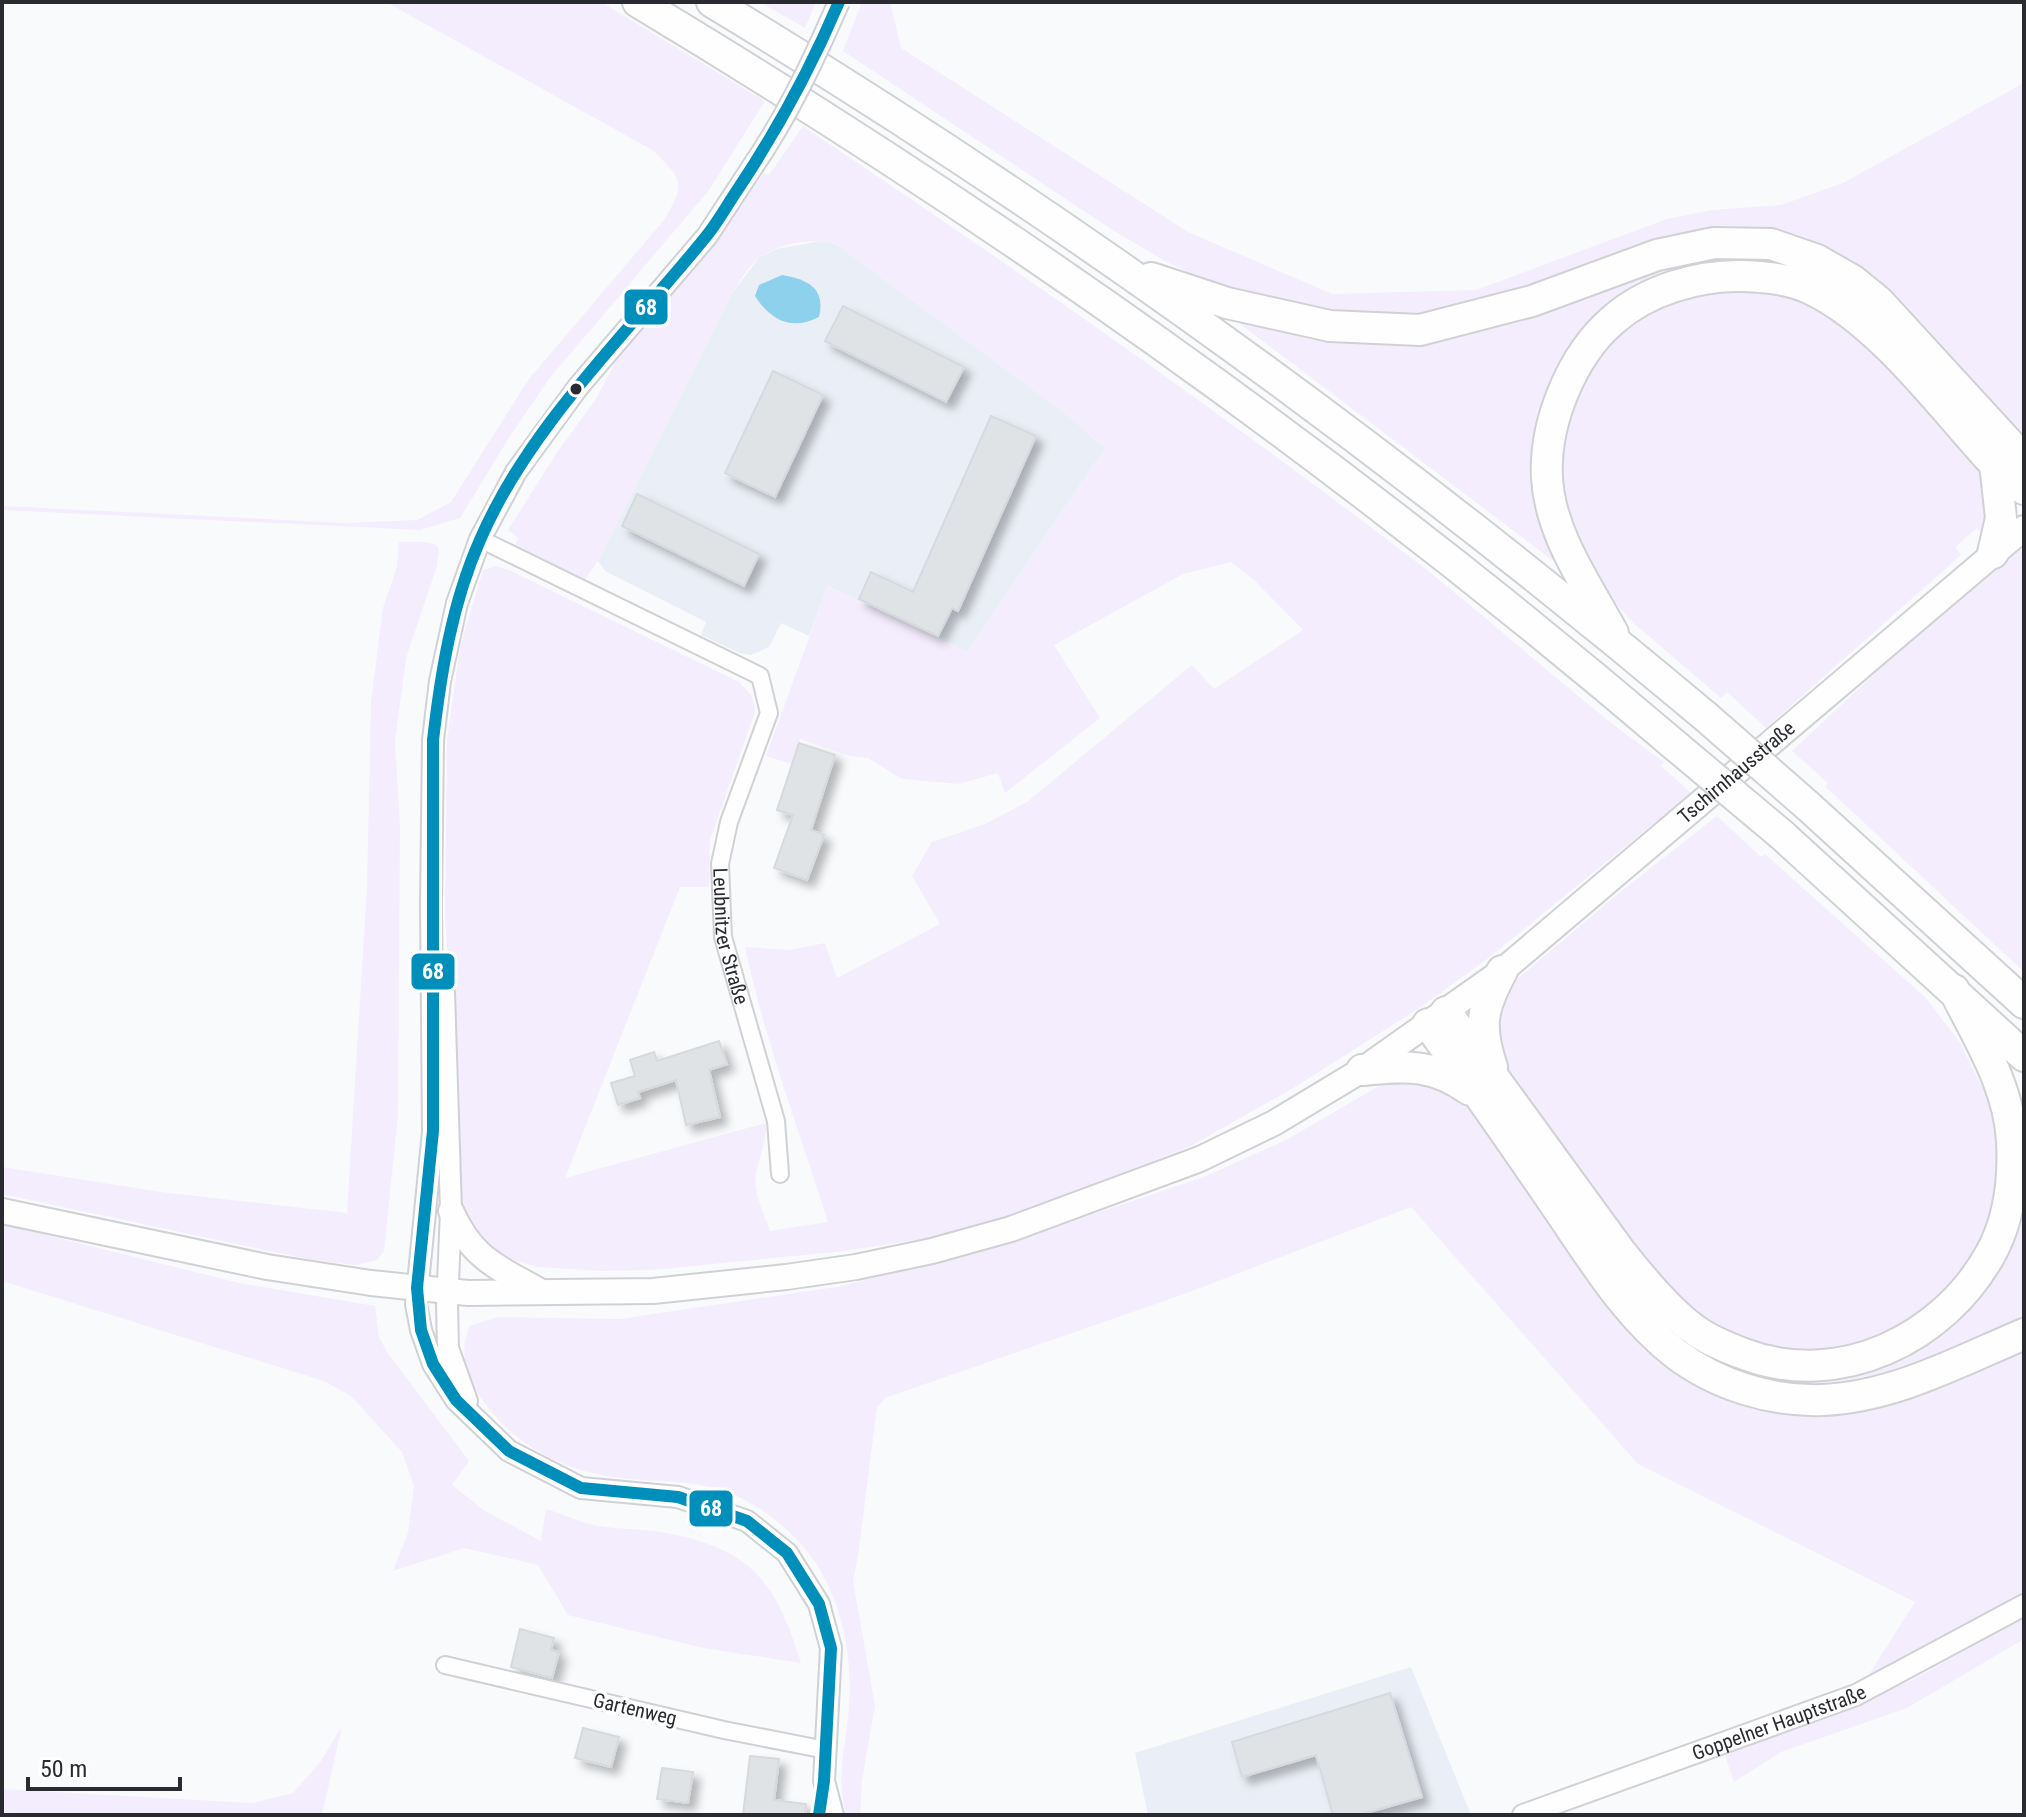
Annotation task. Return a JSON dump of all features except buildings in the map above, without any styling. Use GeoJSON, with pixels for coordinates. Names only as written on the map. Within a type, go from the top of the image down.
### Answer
{"type":"FeatureCollection","features":[{"type":"Feature","properties":{"kind":"highway"},"geometry":{"type":"LineString","coordinates":[[638,2],[874,148],[1133,322],[1288,434],[1565,651],[1782,835],[2024,1056]]}},
{"type":"Feature","properties":{"kind":"highway"},"geometry":{"type":"LineString","coordinates":[[712,2],[901,121],[1122,268],[1318,409],[1620,645],[1705,716],[2024,1003]]}},
{"type":"Feature","properties":{"kind":"highway"},"geometry":{"type":"LineString","coordinates":[[1122,268],[1227,303],[1330,326],[1420,330],[1532,301],[1657,255],[1714,243],[1771,244],[1817,260],[1852,280],[1879,302],[2012,452],[2024,489]]}},
{"type":"Feature","properties":{"kind":"highway"},"geometry":{"type":"LineString","coordinates":[[1620,645],[1558,526],[1547,479],[1550,426],[1565,388],[1590,346],[1613,320],[1648,298],[1680,284],[1726,276],[1776,277],[1812,289],[1861,322],[2012,452]]}},
{"type":"Feature","properties":{"kind":"highway"},"geometry":{"type":"LineString","coordinates":[[1993,553],[2012,452]]}},
{"type":"Feature","properties":{"kind":"highway"},"geometry":{"type":"LineString","coordinates":[[1502,971],[1486,1001],[1483,1040],[1489,1088],[1609,1283],[1675,1353],[1712,1376],[1749,1391],[1774,1397],[1825,1400],[1887,1390],[2024,1334]]}},
{"type":"Feature","properties":{"kind":"highway"},"geometry":{"type":"LineString","coordinates":[[1437,1018],[1489,1088],[1649,1287],[1695,1330],[1744,1354],[1801,1366],[1848,1362],[1913,1338],[1971,1284],[1992,1252],[2004,1221],[2012,1178],[2012,1139],[1997,1074],[1954,990]]}},
{"type":"Feature","properties":{"kind":"highway"},"geometry":{"type":"LineString","coordinates":[[1362,1070],[1407,1066],[1433,1070],[1489,1088]]}},
{"type":"Feature","properties":{"kind":"main road","name":"Tschirnhausstraße"},"geometry":{"type":"LineString","coordinates":[[2,1211],[267,1267],[448,1291],[653,1291],[727,1284],[856,1267],[932,1251],[1011,1229],[1200,1159],[1274,1123],[1362,1070],[1502,971],[2024,528]]}},
{"type":"Feature","properties":{"kind":"main road"},"geometry":{"type":"LineString","coordinates":[[451,1211],[462,1235],[483,1260],[540,1292]]}},
{"type":"Feature","properties":{"kind":"street"},"geometry":{"type":"LineString","coordinates":[[833,1815],[824,1781],[831,1648],[819,1604],[787,1553],[747,1521],[678,1497],[581,1488],[509,1451],[456,1400],[433,1364],[421,1330],[417,1288],[433,1131],[433,740],[440,681],[457,603],[480,539],[516,472],[557,413],[707,236],[771,139],[839,2]]}},
{"type":"Feature","properties":{"kind":"street","name":"Leubnitzer Straße"},"geometry":{"type":"LineString","coordinates":[[480,539],[760,676],[769,713],[729,822],[720,864],[723,937],[776,1121],[780,1174]]}},
{"type":"Feature","properties":{"kind":"street"},"geometry":{"type":"LineString","coordinates":[[431,905],[444,989],[451,1211],[448,1348],[465,1397],[481,1425]]}},
{"type":"Feature","properties":{"kind":"street","name":"Goppelner Hauptstraße"},"geometry":{"type":"LineString","coordinates":[[1523,1815],[1856,1695],[2024,1605]]}},
{"type":"Feature","properties":{"kind":"street","name":"Gartenweg"},"geometry":{"type":"LineString","coordinates":[[445,1665],[724,1730],[826,1750]]}},
{"type":"Feature","properties":{"kind":"shaded area"},"geometry":{"type":"Polygon","coordinates":[[[386,2],[601,2],[765,101],[709,190],[549,379],[460,518],[420,530],[2,510],[2,506],[345,523],[417,520],[451,502],[529,379],[664,220],[676,198],[678,183],[671,169],[654,151],[386,2]]]}},
{"type":"Feature","properties":{"kind":"shaded area"},"geometry":{"type":"Polygon","coordinates":[[[760,2],[816,2],[805,28],[760,2]]]}},
{"type":"Feature","properties":{"kind":"shaded area"},"geometry":{"type":"Polygon","coordinates":[[[862,2],[890,2],[901,48],[1188,232],[1332,294],[1476,290],[1667,219],[1712,210],[1781,205],[1843,183],[2024,83],[2024,434],[2008,425],[1793,240],[1443,315],[1358,319],[1226,290],[1165,261],[1111,229],[843,51],[862,2]]]}},
{"type":"Feature","properties":{"kind":"shaded area"},"geometry":{"type":"Polygon","coordinates":[[[803,126],[1107,335],[1331,497],[1438,579],[1598,712],[1664,762],[1661,766],[1691,793],[1486,960],[1418,1009],[1295,1087],[1189,1147],[1007,1217],[928,1238],[845,1251],[653,1270],[537,1267],[501,1256],[480,1240],[457,1198],[454,1034],[445,920],[447,740],[460,647],[483,570],[496,566],[509,570],[739,682],[752,696],[755,712],[710,840],[709,887],[680,887],[565,1178],[766,1123],[755,1181],[770,1231],[828,1222],[772,1051],[745,947],[790,950],[825,943],[837,978],[940,924],[912,876],[932,842],[985,824],[1027,802],[1192,665],[1214,689],[1303,630],[1254,580],[1231,562],[1183,574],[1054,645],[1100,718],[1005,793],[998,773],[959,784],[902,779],[868,758],[850,756],[800,739],[791,764],[766,756],[828,586],[967,652],[1105,448],[1066,414],[836,244],[827,242],[797,243],[778,248],[757,260],[745,274],[732,293],[598,561],[585,579],[515,546],[518,538],[508,530],[558,451],[596,399],[622,349],[715,242],[764,173],[769,175],[803,126]]]}},
{"type":"Feature","properties":{"kind":"shaded area"},"geometry":{"type":"Polygon","coordinates":[[[821,241],[836,244],[1066,414],[1105,448],[967,652],[828,586],[809,636],[781,623],[769,647],[751,655],[740,653],[701,635],[706,622],[605,571],[598,561],[732,293],[759,258],[776,249],[821,241]]]}},
{"type":"Feature","properties":{"kind":"shaded area"},"geometry":{"type":"Polygon","coordinates":[[[1685,257],[1782,258],[1825,286],[1652,284],[1546,408],[1568,572],[1231,317],[1386,339],[1685,257]]]}},
{"type":"Feature","properties":{"kind":"shaded area"},"geometry":{"type":"Polygon","coordinates":[[[1786,290],[1847,321],[1982,471],[1995,507],[1984,535],[1977,528],[1955,547],[1961,555],[1766,728],[1727,692],[1721,698],[1630,620],[1585,565],[1557,485],[1560,431],[1599,349],[1624,326],[1691,291],[1786,290]]]}},
{"type":"Feature","properties":{"kind":"shaded area"},"geometry":{"type":"Polygon","coordinates":[[[399,542],[425,542],[436,545],[439,550],[437,566],[406,658],[395,742],[400,827],[398,1115],[384,1251],[377,1260],[356,1265],[307,1259],[2,1194],[2,1167],[161,1192],[347,1213],[367,886],[371,703],[383,608],[397,567],[399,542]]]}},
{"type":"Feature","properties":{"kind":"shaded area"},"geometry":{"type":"Polygon","coordinates":[[[2024,547],[2024,972],[1826,787],[1828,783],[1792,751],[1884,665],[2024,547]]]}},
{"type":"Feature","properties":{"kind":"shaded area"},"geometry":{"type":"Polygon","coordinates":[[[1717,816],[1761,857],[1765,854],[1926,998],[1960,1043],[1994,1111],[1999,1175],[1981,1247],[1963,1276],[1894,1335],[1844,1350],[1801,1353],[1736,1339],[1671,1298],[1496,1057],[1500,999],[1516,980],[1717,816]]]}},
{"type":"Feature","properties":{"kind":"shaded area"},"geometry":{"type":"Polygon","coordinates":[[[1407,1077],[1429,1078],[1479,1110],[1603,1292],[1771,1405],[2024,1345],[2024,1592],[1935,1644],[1868,1676],[1915,1602],[1638,1464],[1411,1207],[1187,1293],[885,1398],[877,1408],[853,1581],[875,1706],[862,1780],[860,1815],[846,1815],[841,1780],[850,1684],[846,1641],[826,1580],[807,1551],[789,1531],[767,1514],[732,1494],[703,1485],[594,1473],[556,1461],[507,1429],[476,1391],[468,1373],[464,1354],[470,1326],[498,1317],[620,1319],[842,1286],[1010,1242],[1204,1177],[1286,1140],[1379,1086],[1407,1077]]]}},
{"type":"Feature","properties":{"kind":"shaded area"},"geometry":{"type":"Polygon","coordinates":[[[2024,1189],[2024,1325],[1856,1387],[1752,1384],[1680,1348],[1628,1284],[1741,1367],[1918,1348],[2024,1189]]]}},
{"type":"Feature","properties":{"kind":"shaded area"},"geometry":{"type":"Polygon","coordinates":[[[2,1224],[239,1283],[375,1306],[379,1337],[387,1352],[469,1461],[452,1485],[485,1511],[541,1541],[546,1509],[598,1526],[686,1537],[734,1556],[752,1570],[780,1607],[801,1663],[703,1648],[568,1615],[538,1565],[464,1548],[393,1571],[408,1533],[414,1486],[402,1452],[351,1396],[324,1381],[2,1281],[2,1224]]]}},
{"type":"Feature","properties":{"kind":"shaded area"},"geometry":{"type":"Polygon","coordinates":[[[2024,1617],[2024,1639],[1907,1708],[1781,1752],[1734,1782],[1725,1756],[1912,1680],[2024,1617]]]}},
{"type":"Feature","properties":{"kind":"shaded area"},"geometry":{"type":"Polygon","coordinates":[[[1411,1667],[1471,1815],[1148,1815],[1135,1753],[1411,1667]]]}},
{"type":"Feature","properties":{"kind":"shaded area"},"geometry":{"type":"Polygon","coordinates":[[[342,1726],[322,1815],[2,1815],[2,1789],[252,1803],[293,1793],[321,1761],[342,1726]]]}},
{"type":"Feature","properties":{"kind":"water"},"geometry":{"type":"Polygon","coordinates":[[[782,275],[807,282],[817,292],[820,299],[819,317],[791,323],[775,317],[761,305],[755,296],[759,285],[782,275]]]}},
{"type":"Feature","properties":{"kind":"transit line","name":"68"},"geometry":{"type":"LineString","coordinates":[[819,1815],[824,1781],[831,1648],[819,1604],[787,1553],[747,1521],[678,1497],[581,1488],[509,1451],[456,1400],[433,1364],[421,1330],[417,1288],[433,1131],[433,740],[444,663],[462,588],[480,540],[525,458],[582,382],[713,227],[780,121],[839,2]]}}]}
